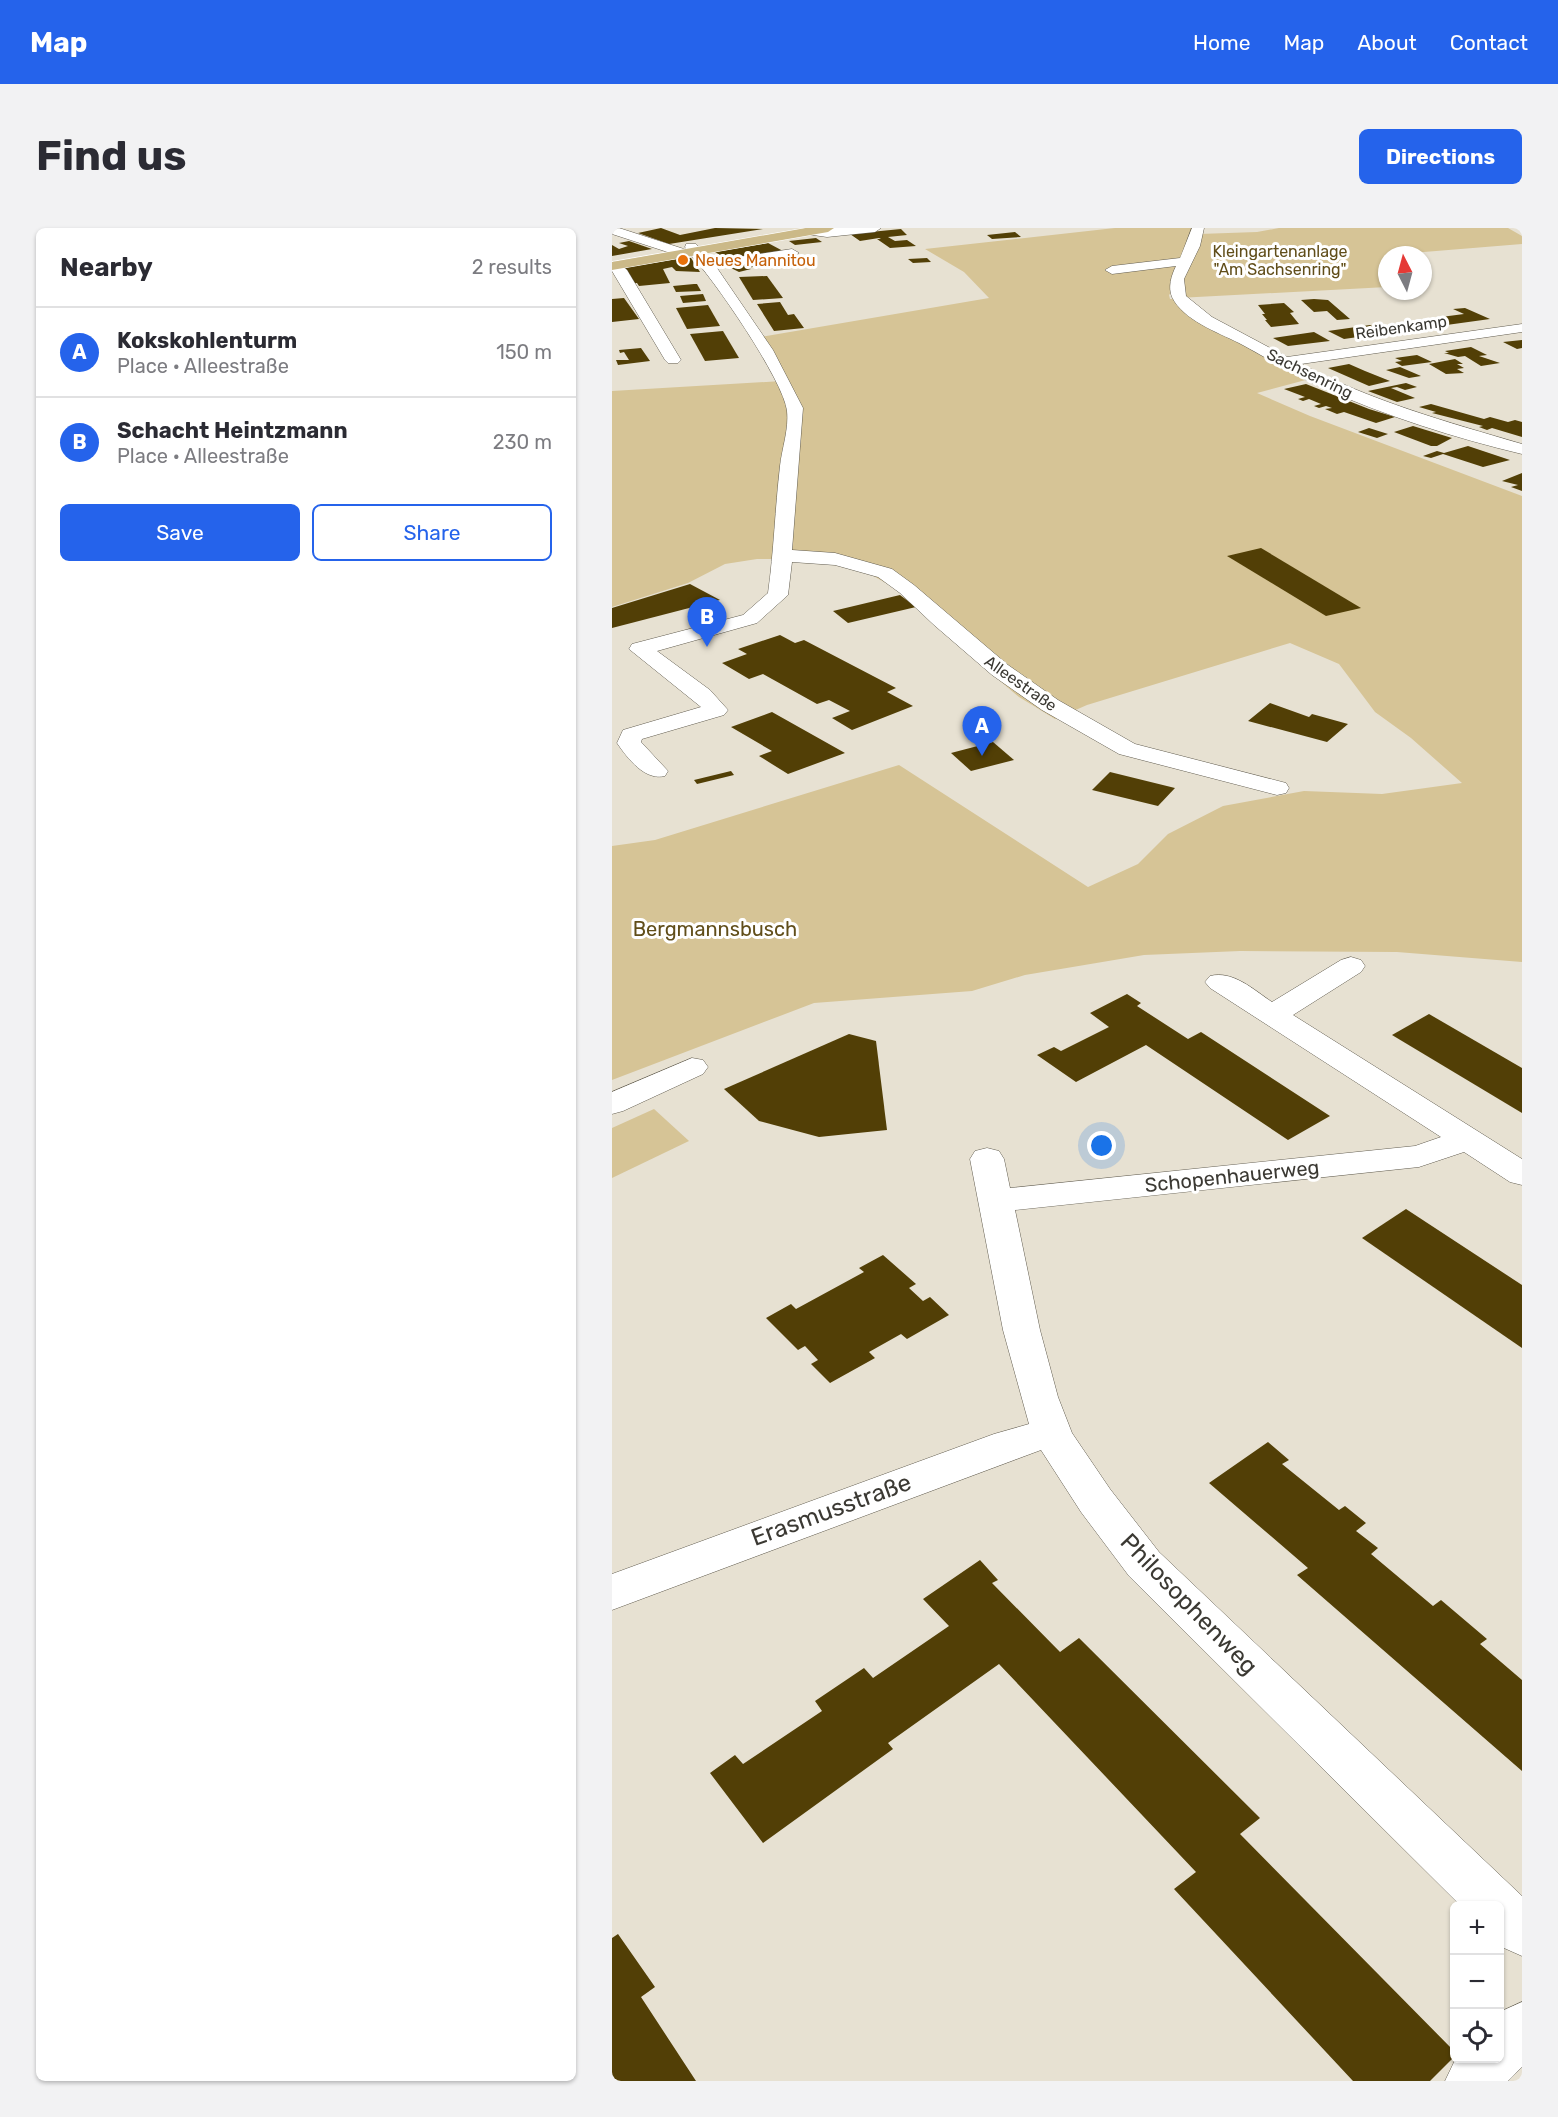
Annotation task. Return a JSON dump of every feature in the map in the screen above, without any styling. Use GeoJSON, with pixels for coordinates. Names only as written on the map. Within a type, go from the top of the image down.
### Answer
{"type":"FeatureCollection","features":[{"type":"Feature","properties":{"kind":"main road"},"geometry":{"type":"LineString","coordinates":[[615,268],[686,250],[828,228]]}},
{"type":"Feature","properties":{"kind":"street"},"geometry":{"type":"LineString","coordinates":[[804,230],[827,233],[875,228]]}},
{"type":"Feature","properties":{"kind":"street","name":"Sachsenring"},"geometry":{"type":"LineString","coordinates":[[1198,228],[1189,256],[1176,282],[1183,303],[1214,324],[1286,362],[1365,399],[1522,449]]}},
{"type":"Feature","properties":{"kind":"street"},"geometry":{"type":"LineString","coordinates":[[618,232],[647,230]]}},
{"type":"Feature","properties":{"kind":"street"},"geometry":{"type":"LineString","coordinates":[[618,232],[686,250],[708,265],[772,363],[796,409],[783,514],[778,595],[750,619],[640,649],[702,696],[716,710],[622,736],[656,771]]}},
{"type":"Feature","properties":{"kind":"street"},"geometry":{"type":"LineString","coordinates":[[1112,270],[1189,256],[1209,250]]}},
{"type":"Feature","properties":{"kind":"street"},"geometry":{"type":"LineString","coordinates":[[708,265],[735,263],[792,253]]}},
{"type":"Feature","properties":{"kind":"street"},"geometry":{"type":"LineString","coordinates":[[615,268],[673,360]]}},
{"type":"Feature","properties":{"kind":"street","name":"Reibenkamp"},"geometry":{"type":"LineString","coordinates":[[1286,362],[1522,328]]}},
{"type":"Feature","properties":{"kind":"street","name":"Alleestraße"},"geometry":{"type":"LineString","coordinates":[[782,557],[835,559],[885,573],[908,589],[941,621],[1000,670],[1050,705],[1127,749],[1277,788]]}},
{"type":"Feature","properties":{"kind":"street"},"geometry":{"type":"LineString","coordinates":[[1271,1016],[1351,966]]}},
{"type":"Feature","properties":{"kind":"street"},"geometry":{"type":"LineString","coordinates":[[1220,982],[1465,1140],[1522,1174]]}},
{"type":"Feature","properties":{"kind":"street"},"geometry":{"type":"LineString","coordinates":[[612,1104],[692,1067]]}},
{"type":"Feature","properties":{"kind":"street","name":"Schopenhauerweg"},"geometry":{"type":"LineString","coordinates":[[997,1201],[1419,1156],[1465,1140]]}},
{"type":"Feature","properties":{"kind":"street","name":"Philosophenweg"},"geometry":{"type":"LineString","coordinates":[[987,1159],[1022,1334],[1051,1432],[1094,1500],[1144,1564],[1492,1901]]}},
{"type":"Feature","properties":{"kind":"street","name":"Erasmusstraße"},"geometry":{"type":"LineString","coordinates":[[612,1592],[1008,1445],[1051,1432]]}},
{"type":"Feature","properties":{"kind":"street"},"geometry":{"type":"LineString","coordinates":[[1504,1913],[1522,1931]]}},
{"type":"Feature","properties":{"kind":"street"},"geometry":{"type":"LineString","coordinates":[[1504,2048],[1522,2028]]}},
{"type":"Feature","properties":{"kind":"street"},"geometry":{"type":"LineString","coordinates":[[1472,2081],[1488,2063]]}},
{"type":"Feature","properties":{"kind":"green space"},"geometry":{"type":"Polygon","coordinates":[[[1115,228],[1198,228],[1199,234],[1257,232],[1279,228],[1508,228],[1522,236],[1522,244],[1432,251],[1432,246],[1378,246],[1378,287],[1178,298],[1174,289],[1169,295],[1170,299],[1178,299],[1313,378],[1257,393],[1310,416],[1522,496],[1522,962],[1397,952],[1240,951],[1144,955],[1025,975],[972,991],[814,1003],[612,1080],[612,846],[655,840],[899,765],[1088,887],[1138,864],[1168,834],[1223,806],[1304,791],[1382,794],[1462,783],[1411,738],[1375,712],[1339,664],[1290,643],[1087,705],[1055,719],[1019,697],[933,624],[907,595],[861,569],[806,559],[757,559],[725,564],[688,583],[612,607],[612,391],[782,381],[761,337],[989,298],[964,272],[925,249],[1115,228]]]}},
{"type":"Feature","properties":{"kind":"green space"},"geometry":{"type":"Polygon","coordinates":[[[654,1109],[689,1141],[612,1178],[612,1128],[654,1109]]]}},
{"type":"Feature","properties":{"kind":"building"},"geometry":{"type":"Polygon","coordinates":[[[661,228],[680,235],[715,228],[763,229],[669,244],[638,233],[661,228]]]}},
{"type":"Feature","properties":{"kind":"building"},"geometry":{"type":"Polygon","coordinates":[[[901,229],[907,235],[888,237],[895,241],[907,240],[916,246],[890,248],[877,239],[881,239],[879,238],[860,241],[850,234],[901,229]]]}},
{"type":"Feature","properties":{"kind":"building"},"geometry":{"type":"Polygon","coordinates":[[[1015,232],[1021,237],[992,239],[987,235],[1015,232]]]}},
{"type":"Feature","properties":{"kind":"building"},"geometry":{"type":"Polygon","coordinates":[[[816,238],[822,242],[795,245],[789,241],[816,238]]]}},
{"type":"Feature","properties":{"kind":"building"},"geometry":{"type":"Polygon","coordinates":[[[629,241],[652,249],[612,256],[612,245],[619,249],[628,246],[619,243],[629,241]]]}},
{"type":"Feature","properties":{"kind":"building"},"geometry":{"type":"Polygon","coordinates":[[[768,243],[783,251],[730,261],[715,252],[768,243]]]}},
{"type":"Feature","properties":{"kind":"building"},"geometry":{"type":"Polygon","coordinates":[[[799,255],[806,258],[747,268],[751,269],[739,272],[729,267],[799,255]]]}},
{"type":"Feature","properties":{"kind":"building"},"geometry":{"type":"Polygon","coordinates":[[[691,258],[700,272],[676,271],[672,267],[663,269],[670,283],[639,286],[637,283],[632,283],[623,268],[691,258]]]}},
{"type":"Feature","properties":{"kind":"building"},"geometry":{"type":"Polygon","coordinates":[[[927,258],[931,262],[913,263],[908,259],[927,258]]]}},
{"type":"Feature","properties":{"kind":"building"},"geometry":{"type":"Polygon","coordinates":[[[767,276],[783,298],[753,300],[739,277],[767,276]]]}},
{"type":"Feature","properties":{"kind":"building"},"geometry":{"type":"Polygon","coordinates":[[[697,284],[701,291],[676,292],[673,286],[697,284]]]}},
{"type":"Feature","properties":{"kind":"building"},"geometry":{"type":"Polygon","coordinates":[[[703,294],[706,301],[683,303],[680,296],[703,294]]]}},
{"type":"Feature","properties":{"kind":"building"},"geometry":{"type":"Polygon","coordinates":[[[624,298],[639,319],[612,322],[612,299],[624,298]]]}},
{"type":"Feature","properties":{"kind":"building"},"geometry":{"type":"Polygon","coordinates":[[[1301,300],[1328,300],[1350,319],[1337,320],[1327,311],[1314,312],[1301,300]]]}},
{"type":"Feature","properties":{"kind":"building"},"geometry":{"type":"Polygon","coordinates":[[[780,302],[788,315],[794,314],[804,328],[774,331],[757,304],[780,302]]]}},
{"type":"Feature","properties":{"kind":"building"},"geometry":{"type":"Polygon","coordinates":[[[1284,303],[1294,312],[1290,313],[1299,324],[1271,327],[1258,305],[1284,303]]]}},
{"type":"Feature","properties":{"kind":"building"},"geometry":{"type":"Polygon","coordinates":[[[708,305],[720,326],[687,329],[676,308],[708,305]]]}},
{"type":"Feature","properties":{"kind":"building"},"geometry":{"type":"Polygon","coordinates":[[[1465,308],[1490,319],[1403,331],[1389,324],[1446,320],[1441,317],[1464,314],[1453,309],[1465,308]]]}},
{"type":"Feature","properties":{"kind":"building"},"geometry":{"type":"Polygon","coordinates":[[[1370,325],[1386,333],[1344,339],[1328,331],[1370,325]]]}},
{"type":"Feature","properties":{"kind":"building"},"geometry":{"type":"Polygon","coordinates":[[[723,331],[739,358],[705,361],[690,334],[723,331]]]}},
{"type":"Feature","properties":{"kind":"building"},"geometry":{"type":"Polygon","coordinates":[[[1314,332],[1330,341],[1288,346],[1273,338],[1314,332]]]}},
{"type":"Feature","properties":{"kind":"building"},"geometry":{"type":"Polygon","coordinates":[[[1522,340],[1522,348],[1517,349],[1503,342],[1522,340]]]}},
{"type":"Feature","properties":{"kind":"building"},"geometry":{"type":"Polygon","coordinates":[[[1471,347],[1487,355],[1479,356],[1500,363],[1481,366],[1465,356],[1458,357],[1444,353],[1471,347]]]}},
{"type":"Feature","properties":{"kind":"building"},"geometry":{"type":"Polygon","coordinates":[[[641,348],[650,361],[618,365],[616,360],[629,360],[624,352],[620,353],[619,350],[641,348]]]}},
{"type":"Feature","properties":{"kind":"building"},"geometry":{"type":"Polygon","coordinates":[[[1417,355],[1432,362],[1402,366],[1395,362],[1402,361],[1395,358],[1417,355]]]}},
{"type":"Feature","properties":{"kind":"building"},"geometry":{"type":"Polygon","coordinates":[[[1455,359],[1463,364],[1457,364],[1464,368],[1457,369],[1464,373],[1446,374],[1429,364],[1455,359]]]}},
{"type":"Feature","properties":{"kind":"building"},"geometry":{"type":"Polygon","coordinates":[[[1349,364],[1390,381],[1369,386],[1328,368],[1349,364]]]}},
{"type":"Feature","properties":{"kind":"building"},"geometry":{"type":"Polygon","coordinates":[[[1400,367],[1421,376],[1409,378],[1386,370],[1400,367]]]}},
{"type":"Feature","properties":{"kind":"building"},"geometry":{"type":"Polygon","coordinates":[[[1406,383],[1417,387],[1405,390],[1397,387],[1391,388],[1415,398],[1397,402],[1368,391],[1406,383]]]}},
{"type":"Feature","properties":{"kind":"building"},"geometry":{"type":"Polygon","coordinates":[[[1306,384],[1395,417],[1376,423],[1344,412],[1337,414],[1325,409],[1332,408],[1326,406],[1319,408],[1314,406],[1321,404],[1309,399],[1303,401],[1298,399],[1305,397],[1284,389],[1306,384]]]}},
{"type":"Feature","properties":{"kind":"building"},"geometry":{"type":"Polygon","coordinates":[[[1431,404],[1484,419],[1490,417],[1508,422],[1515,420],[1522,422],[1522,437],[1492,428],[1487,430],[1479,427],[1483,426],[1432,413],[1436,412],[1419,407],[1431,404]]]}},
{"type":"Feature","properties":{"kind":"building"},"geometry":{"type":"Polygon","coordinates":[[[1413,426],[1452,438],[1437,446],[1431,446],[1394,432],[1413,426]]]}},
{"type":"Feature","properties":{"kind":"building"},"geometry":{"type":"Polygon","coordinates":[[[1369,428],[1388,434],[1377,438],[1358,432],[1369,428]]]}},
{"type":"Feature","properties":{"kind":"building"},"geometry":{"type":"Polygon","coordinates":[[[1468,446],[1510,460],[1483,467],[1443,454],[1431,458],[1423,456],[1437,451],[1444,453],[1468,446]]]}},
{"type":"Feature","properties":{"kind":"building"},"geometry":{"type":"Polygon","coordinates":[[[1522,473],[1522,491],[1511,487],[1518,485],[1502,481],[1522,473]]]}},
{"type":"Feature","properties":{"kind":"building"},"geometry":{"type":"Polygon","coordinates":[[[1261,548],[1361,608],[1326,616],[1227,556],[1261,548]]]}},
{"type":"Feature","properties":{"kind":"building"},"geometry":{"type":"Polygon","coordinates":[[[690,584],[720,600],[612,628],[612,608],[690,584]]]}},
{"type":"Feature","properties":{"kind":"building"},"geometry":{"type":"Polygon","coordinates":[[[900,595],[916,607],[848,623],[833,611],[900,595]]]}},
{"type":"Feature","properties":{"kind":"building"},"geometry":{"type":"Polygon","coordinates":[[[780,635],[795,643],[804,640],[896,688],[887,692],[913,706],[852,730],[832,718],[850,711],[829,700],[817,704],[763,674],[749,679],[722,663],[747,654],[738,649],[780,635]]]}},
{"type":"Feature","properties":{"kind":"building"},"geometry":{"type":"Polygon","coordinates":[[[1270,703],[1309,717],[1312,714],[1348,724],[1327,742],[1248,721],[1270,703]]]}},
{"type":"Feature","properties":{"kind":"building"},"geometry":{"type":"Polygon","coordinates":[[[772,712],[845,753],[788,774],[759,756],[772,751],[731,727],[772,712]]]}},
{"type":"Feature","properties":{"kind":"building"},"geometry":{"type":"Polygon","coordinates":[[[993,742],[1014,760],[971,771],[951,753],[993,742]]]}},
{"type":"Feature","properties":{"kind":"building"},"geometry":{"type":"Polygon","coordinates":[[[731,771],[734,775],[697,784],[694,780],[731,771]]]}},
{"type":"Feature","properties":{"kind":"building"},"geometry":{"type":"Polygon","coordinates":[[[1110,772],[1175,788],[1158,806],[1092,790],[1110,772]]]}},
{"type":"Feature","properties":{"kind":"building"},"geometry":{"type":"Polygon","coordinates":[[[1127,994],[1141,1003],[1137,1006],[1188,1039],[1201,1032],[1330,1116],[1288,1140],[1146,1045],[1076,1082],[1037,1055],[1054,1047],[1061,1051],[1109,1027],[1090,1013],[1127,994]]]}},
{"type":"Feature","properties":{"kind":"building"},"geometry":{"type":"Polygon","coordinates":[[[1429,1014],[1522,1068],[1522,1113],[1392,1035],[1429,1014]]]}},
{"type":"Feature","properties":{"kind":"building"},"geometry":{"type":"Polygon","coordinates":[[[849,1034],[876,1041],[887,1130],[819,1137],[759,1121],[724,1089],[849,1034]]]}},
{"type":"Feature","properties":{"kind":"building"},"geometry":{"type":"Polygon","coordinates":[[[1406,1209],[1522,1285],[1522,1348],[1362,1238],[1406,1209]]]}},
{"type":"Feature","properties":{"kind":"building"},"geometry":{"type":"Polygon","coordinates":[[[883,1255],[916,1284],[909,1288],[923,1301],[930,1297],[949,1315],[907,1339],[901,1334],[869,1352],[875,1358],[830,1383],[811,1364],[818,1360],[805,1346],[798,1350],[766,1318],[791,1304],[796,1309],[864,1272],[859,1268],[883,1255]]]}},
{"type":"Feature","properties":{"kind":"building"},"geometry":{"type":"Polygon","coordinates":[[[1268,1442],[1289,1460],[1282,1464],[1339,1510],[1345,1506],[1366,1523],[1356,1531],[1378,1548],[1371,1554],[1433,1606],[1441,1600],[1487,1639],[1480,1644],[1522,1680],[1522,1771],[1297,1575],[1308,1568],[1209,1483],[1268,1442]]]}},
{"type":"Feature","properties":{"kind":"building"},"geometry":{"type":"Polygon","coordinates":[[[980,1560],[998,1580],[992,1583],[1060,1652],[1079,1638],[1260,1818],[1240,1834],[1450,2047],[1450,2061],[1430,2081],[1353,2081],[1174,1889],[1196,1872],[999,1664],[888,1743],[893,1749],[763,1843],[710,1773],[735,1755],[743,1764],[822,1711],[815,1701],[864,1668],[873,1678],[949,1626],[923,1599],[980,1560]]]}},
{"type":"Feature","properties":{"kind":"building"},"geometry":{"type":"Polygon","coordinates":[[[618,1934],[655,1987],[641,1997],[696,2081],[612,2081],[612,1938],[618,1934]]]}},
{"type":"Feature","properties":{"kind":"place","name":"Neues Mannitou"},"geometry":{"type":"Point","coordinates":[683,260]}},
{"type":"Feature","properties":{"kind":"place","name":"Schacht Heintzmann"},"geometry":{"type":"Point","coordinates":[707,647]}},
{"type":"Feature","properties":{"kind":"place","name":"Kokskohlenturm"},"geometry":{"type":"Point","coordinates":[982,756]}},
{"type":"Feature","properties":{"kind":"park label","name":"Kleingartenanlage \"Am Sachsenring\""},"geometry":{"type":"Point","coordinates":[1280,260]}},
{"type":"Feature","properties":{"kind":"park label","name":"Bergmannsbusch"},"geometry":{"type":"Point","coordinates":[715,929]}}]}
